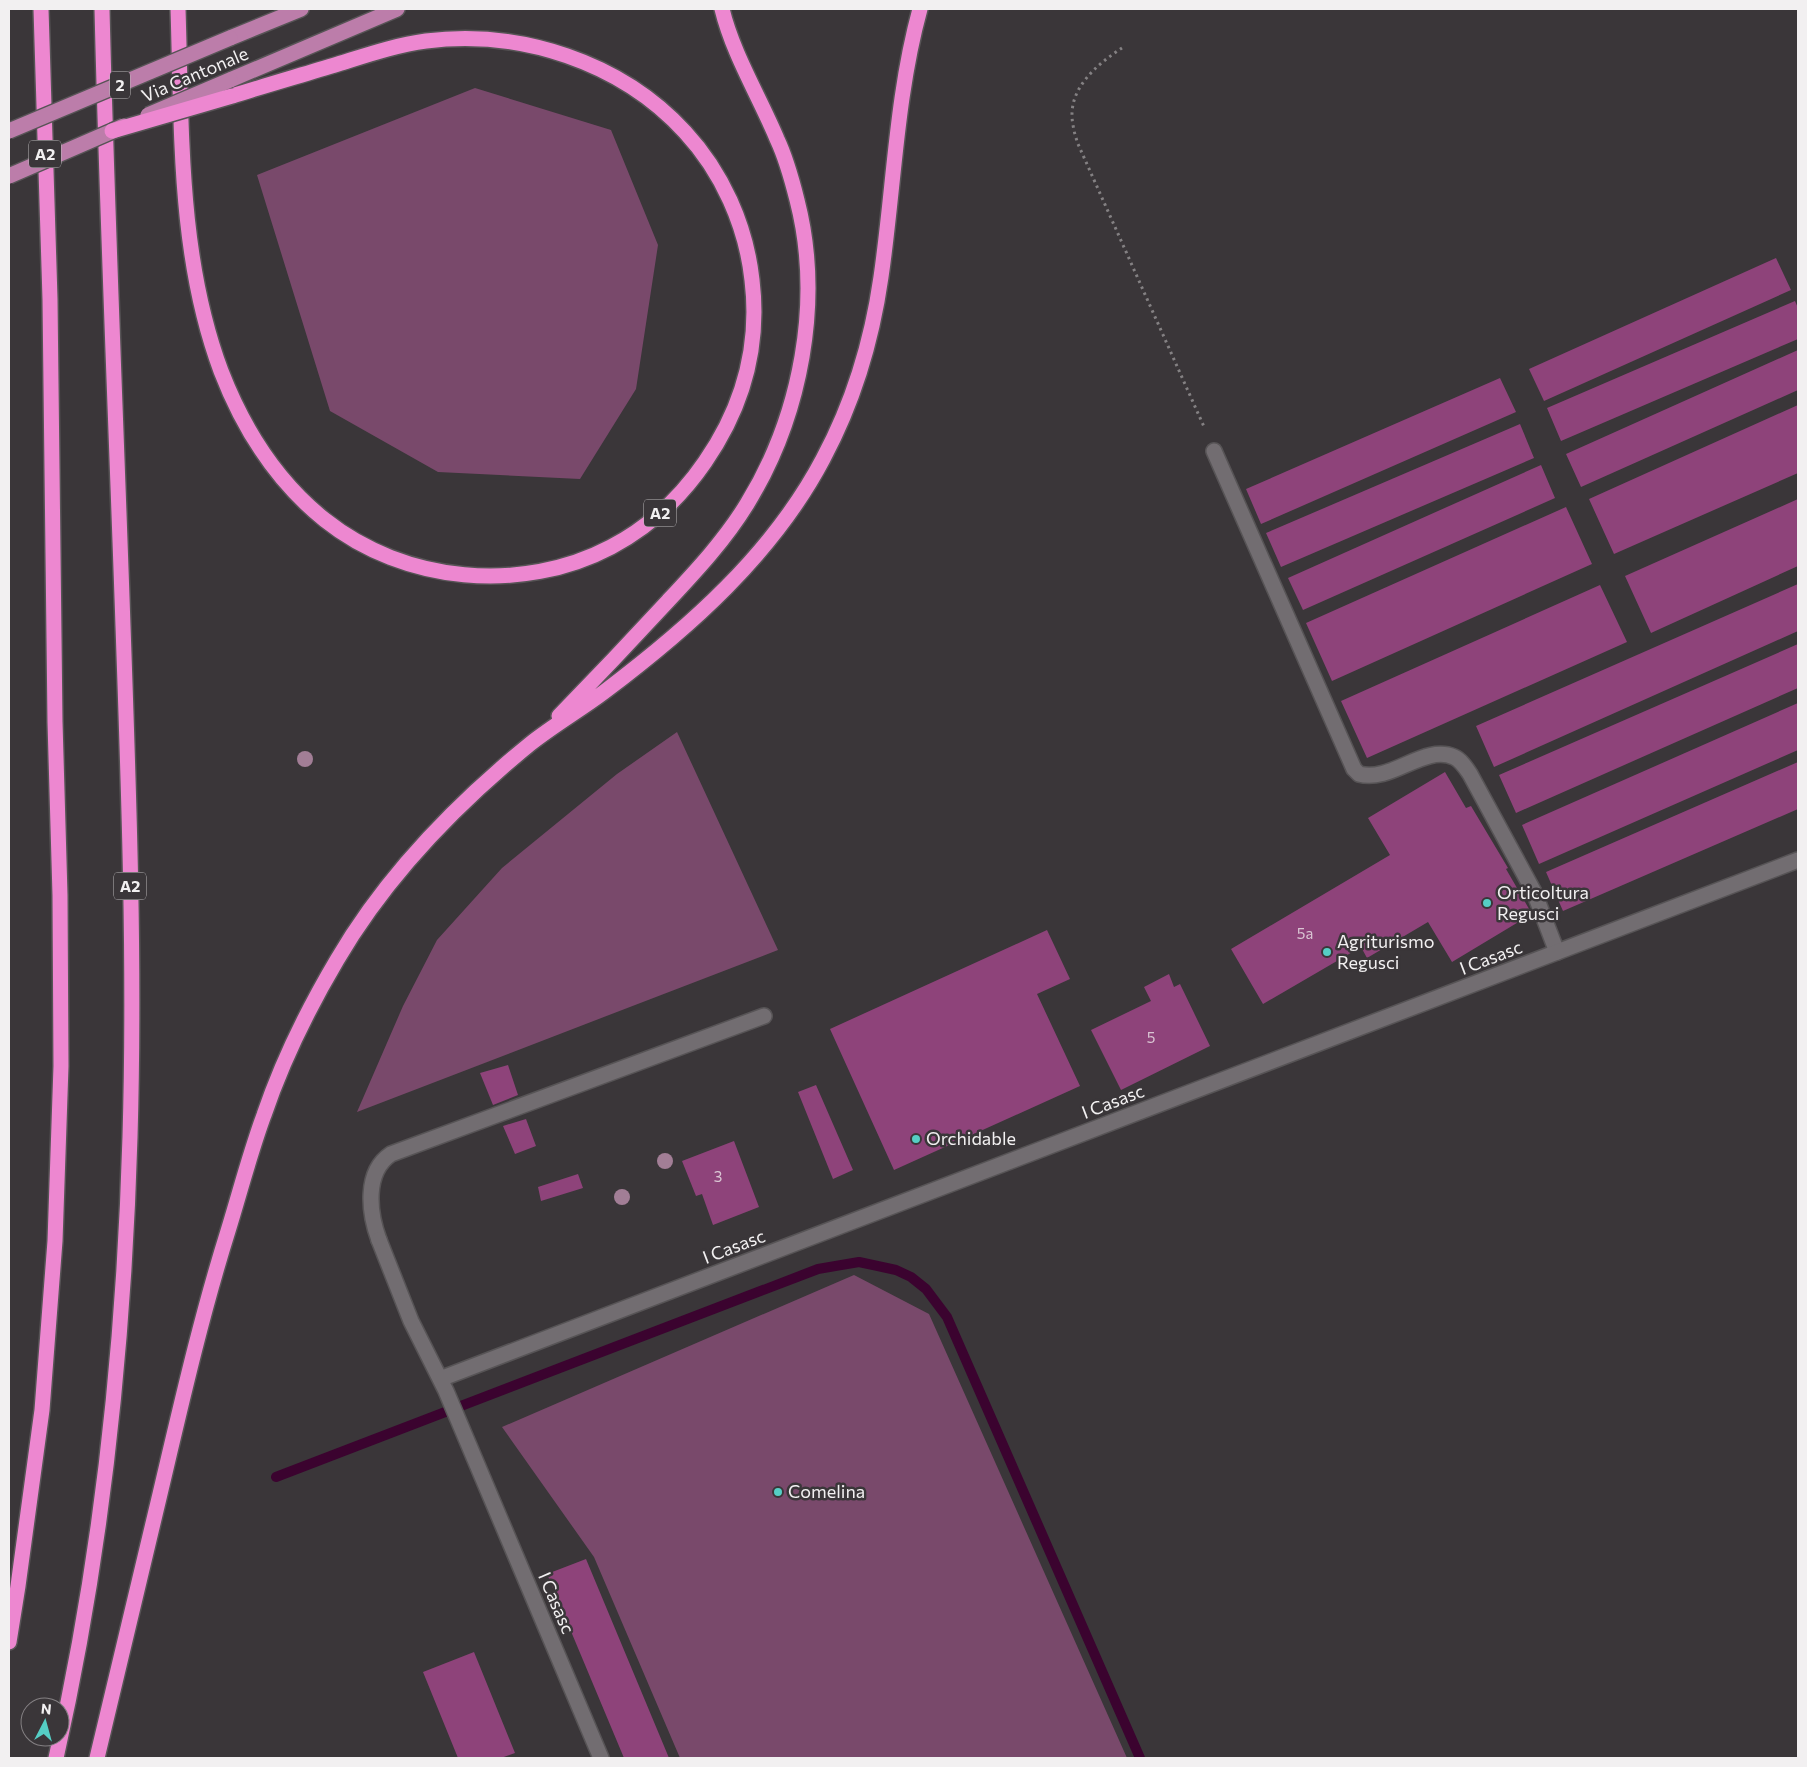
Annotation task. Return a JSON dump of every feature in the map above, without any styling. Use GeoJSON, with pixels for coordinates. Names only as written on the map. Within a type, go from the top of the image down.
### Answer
{"type":"FeatureCollection","features":[{"type":"Feature","properties":{"kind":"highway","name":"A2"},"geometry":{"type":"LineString","coordinates":[[9,1642],[42,1410],[55,1241],[61,1066],[50,299],[41,9]]}},
{"type":"Feature","properties":{"kind":"highway","name":"A2"},"geometry":{"type":"LineString","coordinates":[[56,1758],[71,1691],[101,1506],[119,1322],[130,1138],[131,902],[128,765],[107,199],[102,9]]}},
{"type":"Feature","properties":{"kind":"highway","name":"A2"},"geometry":{"type":"LineString","coordinates":[[112,131],[232,96],[387,49],[427,41],[473,40],[522,45],[581,60],[605,71],[629,85],[674,120],[708,160],[724,188],[745,239],[750,262],[754,319],[749,364],[735,409],[714,449],[682,492],[669,506],[644,526],[613,546],[594,555],[545,570],[491,576],[466,576],[436,571],[382,554],[359,543],[329,524],[305,503],[281,476],[260,447],[240,413],[222,373],[209,335],[199,297],[190,246],[186,208],[178,9]]}},
{"type":"Feature","properties":{"kind":"highway"},"geometry":{"type":"LineString","coordinates":[[97,1758],[187,1377],[211,1287],[264,1114],[288,1054],[313,1002],[360,922],[386,886],[439,827],[473,794],[535,740],[704,562],[747,505],[778,442],[796,385],[807,318],[808,284],[803,229],[789,172],[778,141],[729,35],[722,9]]}},
{"type":"Feature","properties":{"kind":"highway"},"geometry":{"type":"LineString","coordinates":[[535,740],[652,655],[701,612],[757,555],[782,524],[805,492],[822,461],[840,425],[859,373],[870,334],[886,240],[905,77],[913,33],[920,9]]}},
{"type":"Feature","properties":{"kind":"main road","name":"Via Cantonale"},"geometry":{"type":"LineString","coordinates":[[9,131],[301,9]]}},
{"type":"Feature","properties":{"kind":"main road","name":"Via Cantonale"},"geometry":{"type":"LineString","coordinates":[[9,176],[397,9]]}},
{"type":"Feature","properties":{"kind":"street"},"geometry":{"type":"LineString","coordinates":[[1214,451],[1354,769],[1359,774],[1374,776],[1432,755],[1454,757],[1462,763],[1470,774],[1534,892],[1557,952]]}},
{"type":"Feature","properties":{"kind":"street","name":"I Casasc"},"geometry":{"type":"LineString","coordinates":[[443,1385],[1798,860]]}},
{"type":"Feature","properties":{"kind":"street","name":"I Casasc"},"geometry":{"type":"LineString","coordinates":[[601,1758],[443,1385],[411,1321],[375,1230],[372,1208],[372,1183],[376,1170],[382,1160],[391,1154],[764,1016]]}},
{"type":"Feature","properties":{"kind":"path"},"geometry":{"type":"LineString","coordinates":[[1122,48],[1094,68],[1081,84],[1074,102],[1072,124],[1078,144],[1214,451]]}},
{"type":"Feature","properties":{"kind":"shaded area"},"geometry":{"type":"Polygon","coordinates":[[[475,88],[611,130],[658,245],[636,389],[580,479],[438,472],[330,411],[257,175],[475,88]]]}},
{"type":"Feature","properties":{"kind":"shaded area"},"geometry":{"type":"Polygon","coordinates":[[[677,732],[778,950],[357,1112],[403,1006],[437,940],[502,868],[617,774],[677,732]]]}},
{"type":"Feature","properties":{"kind":"shaded area","name":"Comelina"},"geometry":{"type":"Polygon","coordinates":[[[854,1275],[929,1314],[1127,1758],[680,1758],[594,1557],[502,1427],[854,1275]]]}},
{"type":"Feature","properties":{"kind":"building"},"geometry":{"type":"Polygon","coordinates":[[[1776,258],[1791,290],[1544,401],[1529,369],[1776,258]]]}},
{"type":"Feature","properties":{"kind":"building"},"geometry":{"type":"Polygon","coordinates":[[[1795,301],[1798,308],[1798,339],[1561,441],[1547,408],[1795,301]]]}},
{"type":"Feature","properties":{"kind":"building"},"geometry":{"type":"Polygon","coordinates":[[[1798,350],[1798,390],[1581,487],[1566,454],[1798,350]]]}},
{"type":"Feature","properties":{"kind":"building"},"geometry":{"type":"Polygon","coordinates":[[[1500,378],[1516,412],[1261,524],[1246,489],[1500,378]]]}},
{"type":"Feature","properties":{"kind":"building"},"geometry":{"type":"Polygon","coordinates":[[[1798,405],[1798,473],[1614,554],[1589,499],[1798,405]]]}},
{"type":"Feature","properties":{"kind":"building"},"geometry":{"type":"Polygon","coordinates":[[[1520,424],[1534,458],[1281,567],[1266,533],[1520,424]]]}},
{"type":"Feature","properties":{"kind":"building"},"geometry":{"type":"Polygon","coordinates":[[[1541,465],[1555,498],[1303,610],[1288,578],[1541,465]]]}},
{"type":"Feature","properties":{"kind":"building"},"geometry":{"type":"Polygon","coordinates":[[[1798,499],[1798,566],[1651,633],[1625,576],[1798,499]]]}},
{"type":"Feature","properties":{"kind":"building"},"geometry":{"type":"Polygon","coordinates":[[[1566,507],[1592,564],[1332,681],[1306,623],[1566,507]]]}},
{"type":"Feature","properties":{"kind":"building"},"geometry":{"type":"Polygon","coordinates":[[[1798,584],[1798,631],[1494,767],[1476,726],[1798,584]]]}},
{"type":"Feature","properties":{"kind":"building"},"geometry":{"type":"Polygon","coordinates":[[[1600,585],[1627,642],[1367,758],[1341,701],[1600,585]]]}},
{"type":"Feature","properties":{"kind":"building"},"geometry":{"type":"Polygon","coordinates":[[[1798,644],[1798,688],[1516,813],[1499,775],[1798,644]]]}},
{"type":"Feature","properties":{"kind":"building"},"geometry":{"type":"Polygon","coordinates":[[[1798,703],[1798,750],[1539,864],[1522,825],[1798,703]]]}},
{"type":"Feature","properties":{"kind":"building"},"geometry":{"type":"Polygon","coordinates":[[[1798,762],[1798,809],[1563,911],[1546,872],[1798,762]]]}},
{"type":"Feature","properties":{"kind":"building"},"geometry":{"type":"Polygon","coordinates":[[[1445,772],[1466,808],[1471,806],[1508,868],[1506,869],[1532,914],[1452,962],[1428,922],[1367,958],[1361,947],[1263,1004],[1231,949],[1390,855],[1368,818],[1445,772]]]}},
{"type":"Feature","properties":{"kind":"building"},"geometry":{"type":"Polygon","coordinates":[[[1047,930],[1070,979],[1037,994],[1080,1086],[894,1170],[830,1029],[1047,930]]]}},
{"type":"Feature","properties":{"kind":"building"},"geometry":{"type":"Polygon","coordinates":[[[1169,974],[1174,987],[1180,984],[1210,1046],[1121,1090],[1091,1030],[1151,1001],[1144,987],[1169,974]]]}},
{"type":"Feature","properties":{"kind":"building"},"geometry":{"type":"Polygon","coordinates":[[[508,1065],[518,1095],[493,1105],[480,1073],[508,1065]]]}},
{"type":"Feature","properties":{"kind":"building"},"geometry":{"type":"Polygon","coordinates":[[[816,1085],[853,1170],[833,1179],[798,1092],[816,1085]]]}},
{"type":"Feature","properties":{"kind":"building"},"geometry":{"type":"Polygon","coordinates":[[[526,1119],[536,1146],[515,1154],[503,1126],[526,1119]]]}},
{"type":"Feature","properties":{"kind":"building"},"geometry":{"type":"Polygon","coordinates":[[[734,1141],[759,1207],[713,1225],[702,1194],[696,1196],[682,1161],[734,1141]]]}},
{"type":"Feature","properties":{"kind":"building"},"geometry":{"type":"Polygon","coordinates":[[[578,1174],[583,1188],[541,1201],[538,1187],[578,1174]]]}},
{"type":"Feature","properties":{"kind":"building"},"geometry":{"type":"Polygon","coordinates":[[[586,1559],[669,1758],[624,1758],[547,1574],[586,1559]]]}},
{"type":"Feature","properties":{"kind":"building"},"geometry":{"type":"Polygon","coordinates":[[[474,1652],[515,1753],[501,1758],[458,1758],[423,1672],[474,1652]]]}},
{"type":"Feature","properties":{"kind":"waterway"},"geometry":{"type":"LineString","coordinates":[[276,1477],[818,1269],[859,1262],[896,1270],[911,1277],[926,1289],[947,1317],[1140,1758]]}},
{"type":"Feature","properties":{"kind":"place","name":"Orticoltura Regusci"},"geometry":{"type":"Point","coordinates":[1487,903]}},
{"type":"Feature","properties":{"kind":"place","name":"Agriturismo Regusci"},"geometry":{"type":"Point","coordinates":[1327,952]}},
{"type":"Feature","properties":{"kind":"place","name":"Orchidable"},"geometry":{"type":"Point","coordinates":[916,1139]}},
{"type":"Feature","properties":{"kind":"place","name":"Comelina"},"geometry":{"type":"Point","coordinates":[778,1492]}}]}
